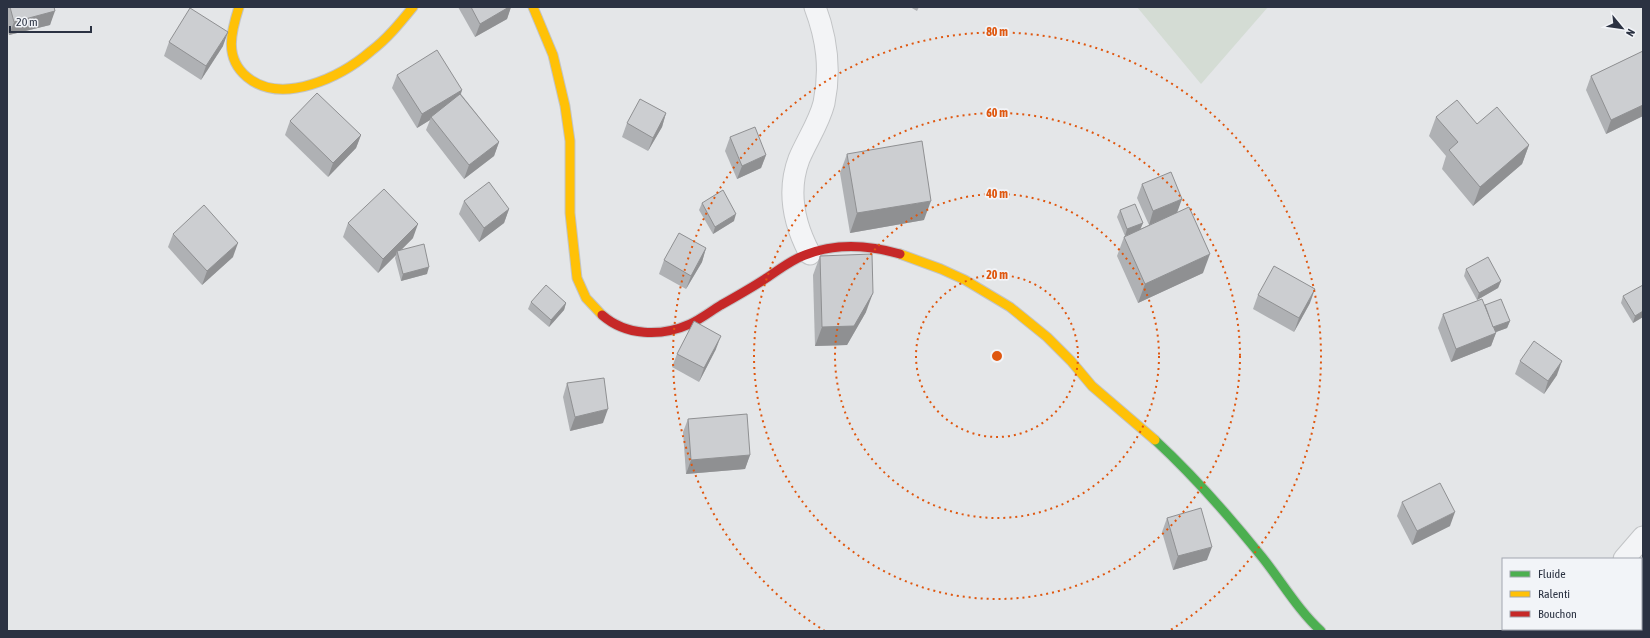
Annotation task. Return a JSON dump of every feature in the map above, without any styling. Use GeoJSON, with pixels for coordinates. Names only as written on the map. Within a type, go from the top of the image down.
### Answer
{"type":"FeatureCollection","features":[{"type":"Feature","properties":{"kind":"street"},"geometry":{"type":"LineString","coordinates":[[239,7],[231,33],[230,46],[233,59],[239,70],[248,80],[259,87],[272,90],[285,90],[307,85],[328,77],[353,64],[377,47],[397,27],[413,7]]}},
{"type":"Feature","properties":{"kind":"street"},"geometry":{"type":"LineString","coordinates":[[533,7],[550,46],[560,78],[566,110],[570,149],[570,208],[578,282],[585,297],[595,309],[607,319],[621,327],[637,332],[654,334],[672,331],[689,325],[764,280],[794,260],[828,249],[850,246],[872,248],[927,263],[958,277],[989,294],[1017,313],[1069,358],[1091,385],[1136,422],[1178,462],[1218,504],[1250,541],[1309,620],[1320,631]]}},
{"type":"Feature","properties":{"kind":"street"},"geometry":{"type":"LineString","coordinates":[[810,254],[798,228],[793,195],[794,178],[799,160],[816,124],[823,104],[827,83],[828,64],[826,46],[823,28],[815,7]]}},
{"type":"Feature","properties":{"kind":"street"},"geometry":{"type":"LineString","coordinates":[[1625,558],[1643,537]]}},
{"type":"Feature","properties":{"kind":"shaded area"},"geometry":{"type":"Polygon","coordinates":[[[1137,7],[1268,7],[1201,84],[1137,7]]]}},
{"type":"Feature","properties":{"kind":"building"},"geometry":{"type":"Polygon","coordinates":[[[10,7],[54,7],[55,11],[14,22],[10,7]]]}},
{"type":"Feature","properties":{"kind":"building"},"geometry":{"type":"Polygon","coordinates":[[[471,7],[509,7],[480,24],[471,7]]]}},
{"type":"Feature","properties":{"kind":"building"},"geometry":{"type":"Polygon","coordinates":[[[190,8],[228,32],[206,66],[169,42],[190,8]]]}},
{"type":"Feature","properties":{"kind":"building"},"geometry":{"type":"Polygon","coordinates":[[[437,50],[462,90],[422,114],[397,75],[437,50]]]}},
{"type":"Feature","properties":{"kind":"building"},"geometry":{"type":"Polygon","coordinates":[[[1643,51],[1643,105],[1611,120],[1591,76],[1643,51]]]}},
{"type":"Feature","properties":{"kind":"building"},"geometry":{"type":"Polygon","coordinates":[[[317,93],[361,135],[333,163],[290,121],[317,93]]]}},
{"type":"Feature","properties":{"kind":"building"},"geometry":{"type":"Polygon","coordinates":[[[460,94],[499,142],[469,165],[431,117],[460,94]]]}},
{"type":"Feature","properties":{"kind":"building"},"geometry":{"type":"Polygon","coordinates":[[[640,99],[666,113],[653,138],[627,123],[640,99]]]}},
{"type":"Feature","properties":{"kind":"building"},"geometry":{"type":"Polygon","coordinates":[[[1457,100],[1477,124],[1497,107],[1529,145],[1480,187],[1449,150],[1458,142],[1436,117],[1457,100]]]}},
{"type":"Feature","properties":{"kind":"building"},"geometry":{"type":"Polygon","coordinates":[[[755,127],[766,155],[742,166],[730,137],[755,127]]]}},
{"type":"Feature","properties":{"kind":"building"},"geometry":{"type":"Polygon","coordinates":[[[922,141],[931,201],[857,213],[847,154],[922,141]]]}},
{"type":"Feature","properties":{"kind":"building"},"geometry":{"type":"Polygon","coordinates":[[[1171,172],[1182,199],[1153,211],[1142,184],[1171,172]]]}},
{"type":"Feature","properties":{"kind":"building"},"geometry":{"type":"Polygon","coordinates":[[[489,182],[509,209],[484,228],[464,201],[489,182]]]}},
{"type":"Feature","properties":{"kind":"building"},"geometry":{"type":"Polygon","coordinates":[[[384,189],[418,224],[383,259],[348,223],[384,189]]]}},
{"type":"Feature","properties":{"kind":"building"},"geometry":{"type":"Polygon","coordinates":[[[723,190],[736,214],[715,227],[702,203],[723,190]]]}},
{"type":"Feature","properties":{"kind":"building"},"geometry":{"type":"Polygon","coordinates":[[[1135,204],[1143,223],[1127,229],[1120,210],[1135,204]]]}},
{"type":"Feature","properties":{"kind":"building"},"geometry":{"type":"Polygon","coordinates":[[[204,205],[238,243],[207,271],[173,234],[204,205]]]}},
{"type":"Feature","properties":{"kind":"building"},"geometry":{"type":"Polygon","coordinates":[[[1189,207],[1210,254],[1145,284],[1124,237],[1189,207]]]}},
{"type":"Feature","properties":{"kind":"building"},"geometry":{"type":"Polygon","coordinates":[[[679,233],[706,248],[691,276],[664,260],[679,233]]]}},
{"type":"Feature","properties":{"kind":"building"},"geometry":{"type":"Polygon","coordinates":[[[424,244],[429,267],[403,274],[397,251],[424,244]]]}},
{"type":"Feature","properties":{"kind":"building"},"geometry":{"type":"Polygon","coordinates":[[[872,254],[873,293],[854,326],[822,327],[820,256],[872,254]]]}},
{"type":"Feature","properties":{"kind":"building"},"geometry":{"type":"Polygon","coordinates":[[[1488,257],[1501,281],[1479,293],[1466,269],[1488,257]]]}},
{"type":"Feature","properties":{"kind":"building"},"geometry":{"type":"Polygon","coordinates":[[[1274,266],[1315,289],[1299,318],[1258,295],[1274,266]]]}},
{"type":"Feature","properties":{"kind":"building"},"geometry":{"type":"Polygon","coordinates":[[[546,285],[566,303],[551,320],[531,302],[546,285]]]}},
{"type":"Feature","properties":{"kind":"building"},"geometry":{"type":"Polygon","coordinates":[[[1643,285],[1643,311],[1635,316],[1623,296],[1643,285]]]}},
{"type":"Feature","properties":{"kind":"building"},"geometry":{"type":"Polygon","coordinates":[[[1482,299],[1496,333],[1456,349],[1443,314],[1482,299]]]}},
{"type":"Feature","properties":{"kind":"building"},"geometry":{"type":"Polygon","coordinates":[[[1501,299],[1510,321],[1493,327],[1485,305],[1501,299]]]}},
{"type":"Feature","properties":{"kind":"building"},"geometry":{"type":"Polygon","coordinates":[[[694,321],[721,336],[704,368],[677,354],[694,321]]]}},
{"type":"Feature","properties":{"kind":"building"},"geometry":{"type":"Polygon","coordinates":[[[1534,341],[1562,361],[1548,381],[1520,361],[1534,341]]]}},
{"type":"Feature","properties":{"kind":"building"},"geometry":{"type":"Polygon","coordinates":[[[604,378],[608,409],[575,417],[567,383],[604,378]]]}},
{"type":"Feature","properties":{"kind":"building"},"geometry":{"type":"Polygon","coordinates":[[[747,414],[750,455],[691,460],[688,419],[747,414]]]}},
{"type":"Feature","properties":{"kind":"building"},"geometry":{"type":"Polygon","coordinates":[[[1440,483],[1455,512],[1417,531],[1402,502],[1440,483]]]}},
{"type":"Feature","properties":{"kind":"building"},"geometry":{"type":"Polygon","coordinates":[[[1201,508],[1212,547],[1178,556],[1167,518],[1201,508]]]}},
{"type":"Feature","properties":{"kind":"traffic: fast"},"geometry":{"type":"LineString","coordinates":[[1155,440],[1184,468],[1224,511],[1262,557],[1290,596],[1321,631]]}},
{"type":"Feature","properties":{"kind":"traffic: slow"},"geometry":{"type":"LineString","coordinates":[[239,7],[231,44],[235,62],[247,77],[261,85],[277,89],[311,85],[344,70],[377,46],[413,7]]}},
{"type":"Feature","properties":{"kind":"traffic: slow"},"geometry":{"type":"LineString","coordinates":[[533,7],[553,55],[565,106],[570,141],[570,213],[577,278],[586,298],[602,315]]}},
{"type":"Feature","properties":{"kind":"traffic: slow"},"geometry":{"type":"LineString","coordinates":[[900,254],[941,269],[965,280],[1010,307],[1047,337],[1071,361],[1092,386],[1155,440]]}},
{"type":"Feature","properties":{"kind":"traffic: jam"},"geometry":{"type":"LineString","coordinates":[[602,315],[611,322],[633,331],[667,331],[694,322],[790,262],[816,251],[840,247],[864,247],[900,254]]}}]}
